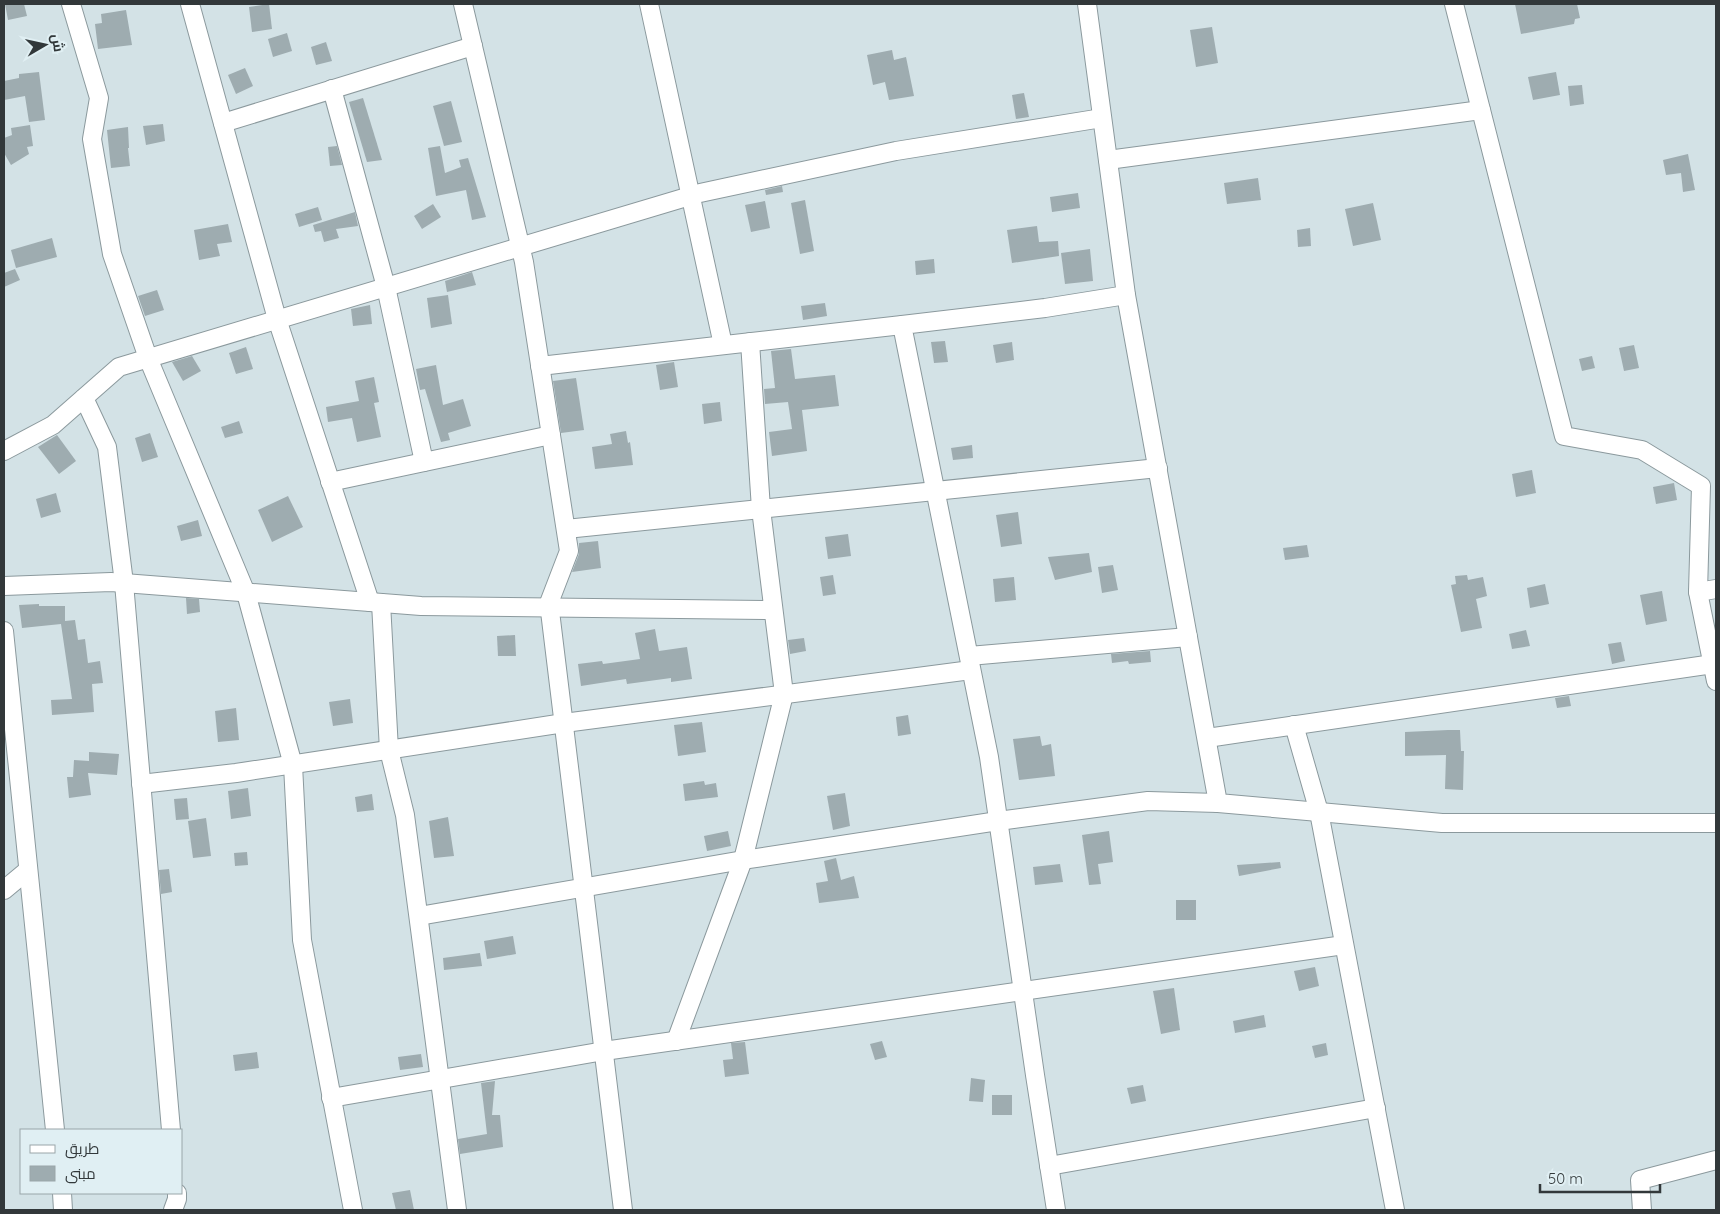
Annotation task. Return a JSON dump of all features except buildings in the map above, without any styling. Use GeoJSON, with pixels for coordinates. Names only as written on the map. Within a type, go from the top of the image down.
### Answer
{"type":"FeatureCollection","features":[{"type":"Feature","properties":{"kind":"street"},"geometry":{"type":"LineString","coordinates":[[70,4],[99,98],[92,139],[112,254],[148,358],[246,592],[293,765],[302,940],[353,1210]]}},
{"type":"Feature","properties":{"kind":"street"},"geometry":{"type":"LineString","coordinates":[[190,4],[278,320],[330,482],[375,603],[389,750],[405,815],[458,1210]]}},
{"type":"Feature","properties":{"kind":"street"},"geometry":{"type":"LineString","coordinates":[[463,4],[521,248],[569,551],[549,603],[549,608],[623,1210]]}},
{"type":"Feature","properties":{"kind":"street"},"geometry":{"type":"LineString","coordinates":[[649,4],[723,345]]}},
{"type":"Feature","properties":{"kind":"street"},"geometry":{"type":"LineString","coordinates":[[1086,4],[1126,295],[1218,803]]}},
{"type":"Feature","properties":{"kind":"street"},"geometry":{"type":"LineString","coordinates":[[1206,738],[1294,725],[1714,672],[1698,592],[1701,486],[1642,450],[1564,436],[1454,4]]}},
{"type":"Feature","properties":{"kind":"street"},"geometry":{"type":"LineString","coordinates":[[223,122],[473,46]]}},
{"type":"Feature","properties":{"kind":"street"},"geometry":{"type":"LineString","coordinates":[[332,89],[386,288],[424,462]]}},
{"type":"Feature","properties":{"kind":"street"},"geometry":{"type":"LineString","coordinates":[[1108,160],[1481,110]]}},
{"type":"Feature","properties":{"kind":"street"},"geometry":{"type":"LineString","coordinates":[[4,451],[53,425],[119,367],[148,358],[691,196],[896,151],[1102,118]]}},
{"type":"Feature","properties":{"kind":"street"},"geometry":{"type":"LineString","coordinates":[[540,366],[1045,308],[1126,295]]}},
{"type":"Feature","properties":{"kind":"street"},"geometry":{"type":"LineString","coordinates":[[902,325],[989,757],[1056,1210]]}},
{"type":"Feature","properties":{"kind":"street"},"geometry":{"type":"LineString","coordinates":[[676,1041],[744,860],[784,694],[761,509],[750,342]]}},
{"type":"Feature","properties":{"kind":"street"},"geometry":{"type":"LineString","coordinates":[[84,398],[107,447],[124,583],[171,1129]]}},
{"type":"Feature","properties":{"kind":"street"},"geometry":{"type":"LineString","coordinates":[[330,482],[551,435]]}},
{"type":"Feature","properties":{"kind":"street"},"geometry":{"type":"LineString","coordinates":[[566,529],[1158,468]]}},
{"type":"Feature","properties":{"kind":"street"},"geometry":{"type":"LineString","coordinates":[[4,586],[124,583],[421,606],[773,610]]}},
{"type":"Feature","properties":{"kind":"street"},"geometry":{"type":"LineString","coordinates":[[1698,592],[1716,589]]}},
{"type":"Feature","properties":{"kind":"street"},"geometry":{"type":"LineString","coordinates":[[4,631],[55,1129]]}},
{"type":"Feature","properties":{"kind":"street"},"geometry":{"type":"LineString","coordinates":[[141,784],[236,773],[564,723],[784,694],[970,663],[1188,637]]}},
{"type":"Feature","properties":{"kind":"street"},"geometry":{"type":"LineString","coordinates":[[1294,725],[1319,812],[1395,1210]]}},
{"type":"Feature","properties":{"kind":"street"},"geometry":{"type":"LineString","coordinates":[[419,916],[744,860],[998,821],[1148,801],[1218,803],[1442,823],[1716,823]]}},
{"type":"Feature","properties":{"kind":"street"},"geometry":{"type":"LineString","coordinates":[[4,890],[28,870]]}},
{"type":"Feature","properties":{"kind":"street"},"geometry":{"type":"LineString","coordinates":[[331,1098],[604,1051],[1344,945]]}},
{"type":"Feature","properties":{"kind":"street"},"geometry":{"type":"LineString","coordinates":[[1049,1166],[1376,1108]]}},
{"type":"Feature","properties":{"kind":"street"},"geometry":{"type":"LineString","coordinates":[[1642,1210],[1640,1180],[1716,1160]]}},
{"type":"Feature","properties":{"kind":"street"},"geometry":{"type":"LineString","coordinates":[[62,1194],[63,1210]]}},
{"type":"Feature","properties":{"kind":"street"},"geometry":{"type":"LineString","coordinates":[[173,1210],[177,1194]]}}]}
